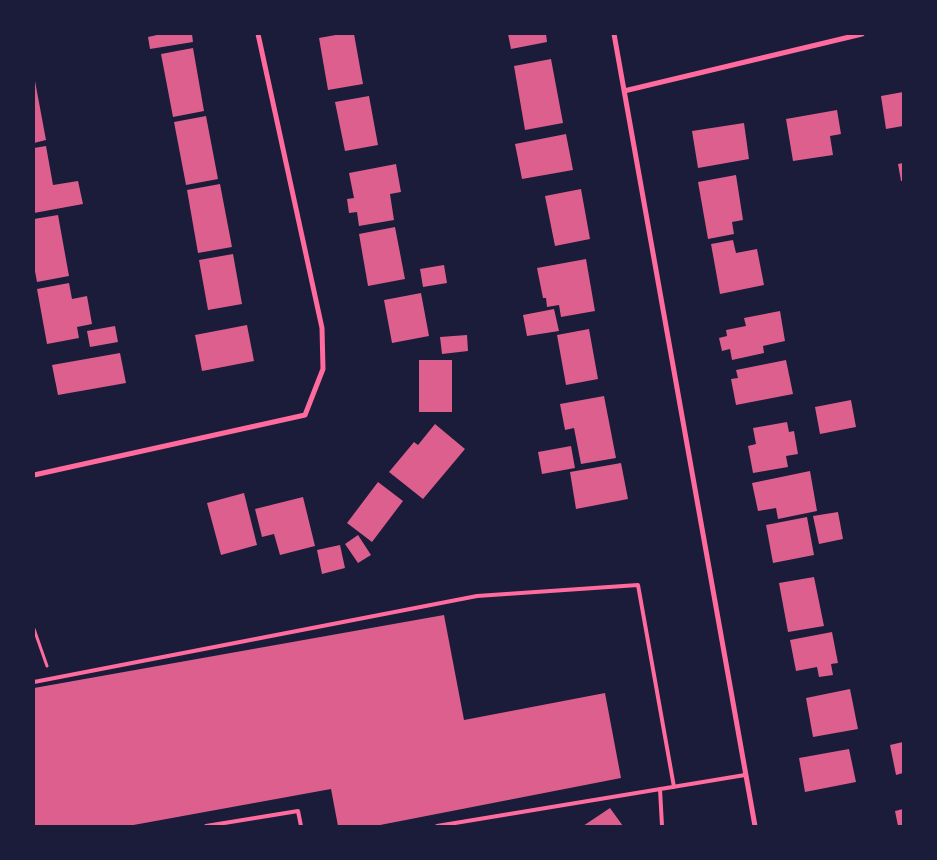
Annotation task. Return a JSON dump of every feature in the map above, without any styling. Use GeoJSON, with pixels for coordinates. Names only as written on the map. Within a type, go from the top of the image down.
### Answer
{"type":"FeatureCollection","features":[{"type":"Feature","properties":{"kind":"street"},"geometry":{"type":"LineString","coordinates":[[34,475],[305,415],[323,369],[322,328],[258,34]]}},
{"type":"Feature","properties":{"kind":"street"},"geometry":{"type":"LineString","coordinates":[[614,34],[755,826]]}},
{"type":"Feature","properties":{"kind":"street"},"geometry":{"type":"LineString","coordinates":[[624,91],[862,34]]}},
{"type":"Feature","properties":{"kind":"lane"},"geometry":{"type":"LineString","coordinates":[[34,682],[477,596],[638,585],[674,787]]}},
{"type":"Feature","properties":{"kind":"lane"},"geometry":{"type":"LineString","coordinates":[[437,826],[746,775]]}},
{"type":"Feature","properties":{"kind":"lane"},"geometry":{"type":"LineString","coordinates":[[660,789],[662,826]]}},
{"type":"Feature","properties":{"kind":"lane"},"geometry":{"type":"LineString","coordinates":[[206,826],[298,811],[301,826]]}},
{"type":"Feature","properties":{"kind":"path"},"geometry":{"type":"LineString","coordinates":[[34,629],[48,669]]}},
{"type":"Feature","properties":{"kind":"building"},"geometry":{"type":"Polygon","coordinates":[[[157,34],[192,34],[193,42],[150,49],[148,37],[157,34]]]}},
{"type":"Feature","properties":{"kind":"building"},"geometry":{"type":"Polygon","coordinates":[[[354,34],[363,84],[328,90],[319,38],[354,34]]]}},
{"type":"Feature","properties":{"kind":"building"},"geometry":{"type":"Polygon","coordinates":[[[508,34],[546,34],[547,42],[511,49],[508,34]]]}},
{"type":"Feature","properties":{"kind":"building"},"geometry":{"type":"Polygon","coordinates":[[[193,48],[204,111],[173,117],[161,54],[193,48]]]}},
{"type":"Feature","properties":{"kind":"building"},"geometry":{"type":"Polygon","coordinates":[[[551,59],[563,123],[525,130],[514,66],[551,59]]]}},
{"type":"Feature","properties":{"kind":"building"},"geometry":{"type":"Polygon","coordinates":[[[34,81],[46,140],[34,143],[34,81]]]}},
{"type":"Feature","properties":{"kind":"building"},"geometry":{"type":"Polygon","coordinates":[[[903,92],[903,126],[886,129],[881,96],[903,92]]]}},
{"type":"Feature","properties":{"kind":"building"},"geometry":{"type":"Polygon","coordinates":[[[369,96],[378,145],[345,151],[335,102],[369,96]]]}},
{"type":"Feature","properties":{"kind":"building"},"geometry":{"type":"Polygon","coordinates":[[[837,110],[841,134],[830,136],[833,155],[793,161],[786,119],[837,110]]]}},
{"type":"Feature","properties":{"kind":"building"},"geometry":{"type":"Polygon","coordinates":[[[206,116],[218,179],[186,185],[174,122],[206,116]]]}},
{"type":"Feature","properties":{"kind":"building"},"geometry":{"type":"Polygon","coordinates":[[[744,123],[749,159],[698,168],[692,131],[744,123]]]}},
{"type":"Feature","properties":{"kind":"building"},"geometry":{"type":"Polygon","coordinates":[[[566,134],[573,170],[522,179],[515,144],[566,134]]]}},
{"type":"Feature","properties":{"kind":"building"},"geometry":{"type":"Polygon","coordinates":[[[46,146],[53,185],[78,181],[83,204],[34,213],[34,148],[46,146]]]}},
{"type":"Feature","properties":{"kind":"building"},"geometry":{"type":"Polygon","coordinates":[[[903,163],[903,181],[901,181],[898,164],[903,163]]]}},
{"type":"Feature","properties":{"kind":"building"},"geometry":{"type":"Polygon","coordinates":[[[396,164],[401,192],[390,194],[394,220],[359,226],[357,212],[349,213],[347,199],[354,198],[349,173],[396,164]]]}},
{"type":"Feature","properties":{"kind":"building"},"geometry":{"type":"Polygon","coordinates":[[[736,175],[743,220],[732,222],[734,234],[708,239],[698,182],[736,175]]]}},
{"type":"Feature","properties":{"kind":"building"},"geometry":{"type":"Polygon","coordinates":[[[220,184],[232,247],[198,253],[187,190],[220,184]]]}},
{"type":"Feature","properties":{"kind":"building"},"geometry":{"type":"Polygon","coordinates":[[[581,189],[590,239],[555,246],[545,196],[581,189]]]}},
{"type":"Feature","properties":{"kind":"building"},"geometry":{"type":"Polygon","coordinates":[[[58,215],[69,276],[37,282],[34,266],[34,219],[58,215]]]}},
{"type":"Feature","properties":{"kind":"building"},"geometry":{"type":"Polygon","coordinates":[[[395,227],[405,279],[368,286],[359,234],[395,227]]]}},
{"type":"Feature","properties":{"kind":"building"},"geometry":{"type":"Polygon","coordinates":[[[733,240],[736,253],[757,249],[764,285],[720,294],[711,244],[733,240]]]}},
{"type":"Feature","properties":{"kind":"building"},"geometry":{"type":"Polygon","coordinates":[[[233,254],[242,304],[208,310],[199,260],[233,254]]]}},
{"type":"Feature","properties":{"kind":"building"},"geometry":{"type":"Polygon","coordinates":[[[586,259],[595,311],[561,317],[559,305],[547,307],[546,298],[543,298],[537,268],[586,259]]]}},
{"type":"Feature","properties":{"kind":"building"},"geometry":{"type":"Polygon","coordinates":[[[444,265],[447,283],[423,287],[420,269],[444,265]]]}},
{"type":"Feature","properties":{"kind":"building"},"geometry":{"type":"Polygon","coordinates":[[[69,283],[72,299],[87,296],[92,324],[77,327],[79,338],[47,344],[37,289],[69,283]]]}},
{"type":"Feature","properties":{"kind":"building"},"geometry":{"type":"Polygon","coordinates":[[[421,293],[429,336],[392,343],[384,300],[421,293]]]}},
{"type":"Feature","properties":{"kind":"building"},"geometry":{"type":"Polygon","coordinates":[[[554,309],[559,331],[527,336],[523,315],[554,309]]]}},
{"type":"Feature","properties":{"kind":"building"},"geometry":{"type":"Polygon","coordinates":[[[780,311],[785,341],[763,346],[764,353],[732,360],[730,349],[722,351],[719,338],[727,336],[726,330],[746,326],[744,318],[780,311]]]}},
{"type":"Feature","properties":{"kind":"building"},"geometry":{"type":"Polygon","coordinates":[[[247,325],[254,361],[202,371],[195,335],[247,325]]]}},
{"type":"Feature","properties":{"kind":"building"},"geometry":{"type":"Polygon","coordinates":[[[115,326],[118,342],[90,347],[87,331],[115,326]]]}},
{"type":"Feature","properties":{"kind":"building"},"geometry":{"type":"Polygon","coordinates":[[[589,329],[598,379],[566,385],[557,335],[589,329]]]}},
{"type":"Feature","properties":{"kind":"building"},"geometry":{"type":"Polygon","coordinates":[[[467,335],[468,351],[442,354],[440,337],[467,335]]]}},
{"type":"Feature","properties":{"kind":"building"},"geometry":{"type":"Polygon","coordinates":[[[120,353],[126,383],[58,395],[52,365],[120,353]]]}},
{"type":"Feature","properties":{"kind":"building"},"geometry":{"type":"Polygon","coordinates":[[[419,360],[452,360],[452,412],[419,412],[419,360]]]}},
{"type":"Feature","properties":{"kind":"building"},"geometry":{"type":"Polygon","coordinates":[[[786,360],[793,394],[736,405],[731,379],[738,378],[736,370],[786,360]]]}},
{"type":"Feature","properties":{"kind":"building"},"geometry":{"type":"Polygon","coordinates":[[[604,396],[616,458],[581,464],[574,428],[565,430],[560,404],[604,396]]]}},
{"type":"Feature","properties":{"kind":"building"},"geometry":{"type":"Polygon","coordinates":[[[851,400],[856,427],[820,434],[815,407],[851,400]]]}},
{"type":"Feature","properties":{"kind":"building"},"geometry":{"type":"Polygon","coordinates":[[[787,422],[789,432],[794,431],[798,454],[786,456],[788,467],[753,473],[748,446],[756,444],[753,428],[787,422]]]}},
{"type":"Feature","properties":{"kind":"building"},"geometry":{"type":"Polygon","coordinates":[[[435,424],[465,449],[423,499],[389,472],[414,442],[418,445],[435,424]]]}},
{"type":"Feature","properties":{"kind":"building"},"geometry":{"type":"Polygon","coordinates":[[[571,446],[575,468],[542,474],[538,452],[571,446]]]}},
{"type":"Feature","properties":{"kind":"building"},"geometry":{"type":"Polygon","coordinates":[[[621,463],[628,499],[576,509],[570,472],[621,463]]]}},
{"type":"Feature","properties":{"kind":"building"},"geometry":{"type":"Polygon","coordinates":[[[810,471],[817,511],[778,519],[776,508],[758,511],[752,483],[810,471]]]}},
{"type":"Feature","properties":{"kind":"building"},"geometry":{"type":"Polygon","coordinates":[[[378,482],[403,501],[372,542],[347,523],[378,482]]]}},
{"type":"Feature","properties":{"kind":"building"},"geometry":{"type":"Polygon","coordinates":[[[244,493],[257,545],[221,555],[207,503],[244,493]]]}},
{"type":"Feature","properties":{"kind":"building"},"geometry":{"type":"Polygon","coordinates":[[[303,497],[315,546],[280,555],[274,534],[262,537],[255,509],[303,497]]]}},
{"type":"Feature","properties":{"kind":"building"},"geometry":{"type":"Polygon","coordinates":[[[838,512],[843,539],[819,544],[813,516],[838,512]]]}},
{"type":"Feature","properties":{"kind":"building"},"geometry":{"type":"Polygon","coordinates":[[[807,517],[814,555],[773,563],[766,525],[807,517]]]}},
{"type":"Feature","properties":{"kind":"building"},"geometry":{"type":"Polygon","coordinates":[[[358,535],[371,555],[358,563],[345,544],[358,535]]]}},
{"type":"Feature","properties":{"kind":"building"},"geometry":{"type":"Polygon","coordinates":[[[340,545],[345,568],[322,574],[317,550],[340,545]]]}},
{"type":"Feature","properties":{"kind":"building"},"geometry":{"type":"Polygon","coordinates":[[[814,577],[824,626],[788,632],[779,583],[814,577]]]}},
{"type":"Feature","properties":{"kind":"building"},"geometry":{"type":"Polygon","coordinates":[[[444,615],[464,720],[605,693],[621,778],[375,826],[338,826],[331,789],[128,826],[34,826],[34,688],[444,615]]]}},
{"type":"Feature","properties":{"kind":"building"},"geometry":{"type":"Polygon","coordinates":[[[832,632],[838,663],[831,664],[833,675],[819,677],[817,667],[796,671],[790,640],[832,632]]]}},
{"type":"Feature","properties":{"kind":"building"},"geometry":{"type":"Polygon","coordinates":[[[850,689],[858,729],[813,737],[806,698],[850,689]]]}},
{"type":"Feature","properties":{"kind":"building"},"geometry":{"type":"Polygon","coordinates":[[[903,742],[903,773],[896,775],[890,745],[903,742]]]}},
{"type":"Feature","properties":{"kind":"building"},"geometry":{"type":"Polygon","coordinates":[[[849,749],[856,782],[805,792],[799,758],[849,749]]]}},
{"type":"Feature","properties":{"kind":"building"},"geometry":{"type":"Polygon","coordinates":[[[610,808],[623,826],[583,826],[610,808]]]}},
{"type":"Feature","properties":{"kind":"building"},"geometry":{"type":"Polygon","coordinates":[[[903,809],[903,826],[898,826],[895,811],[903,809]]]}}]}
